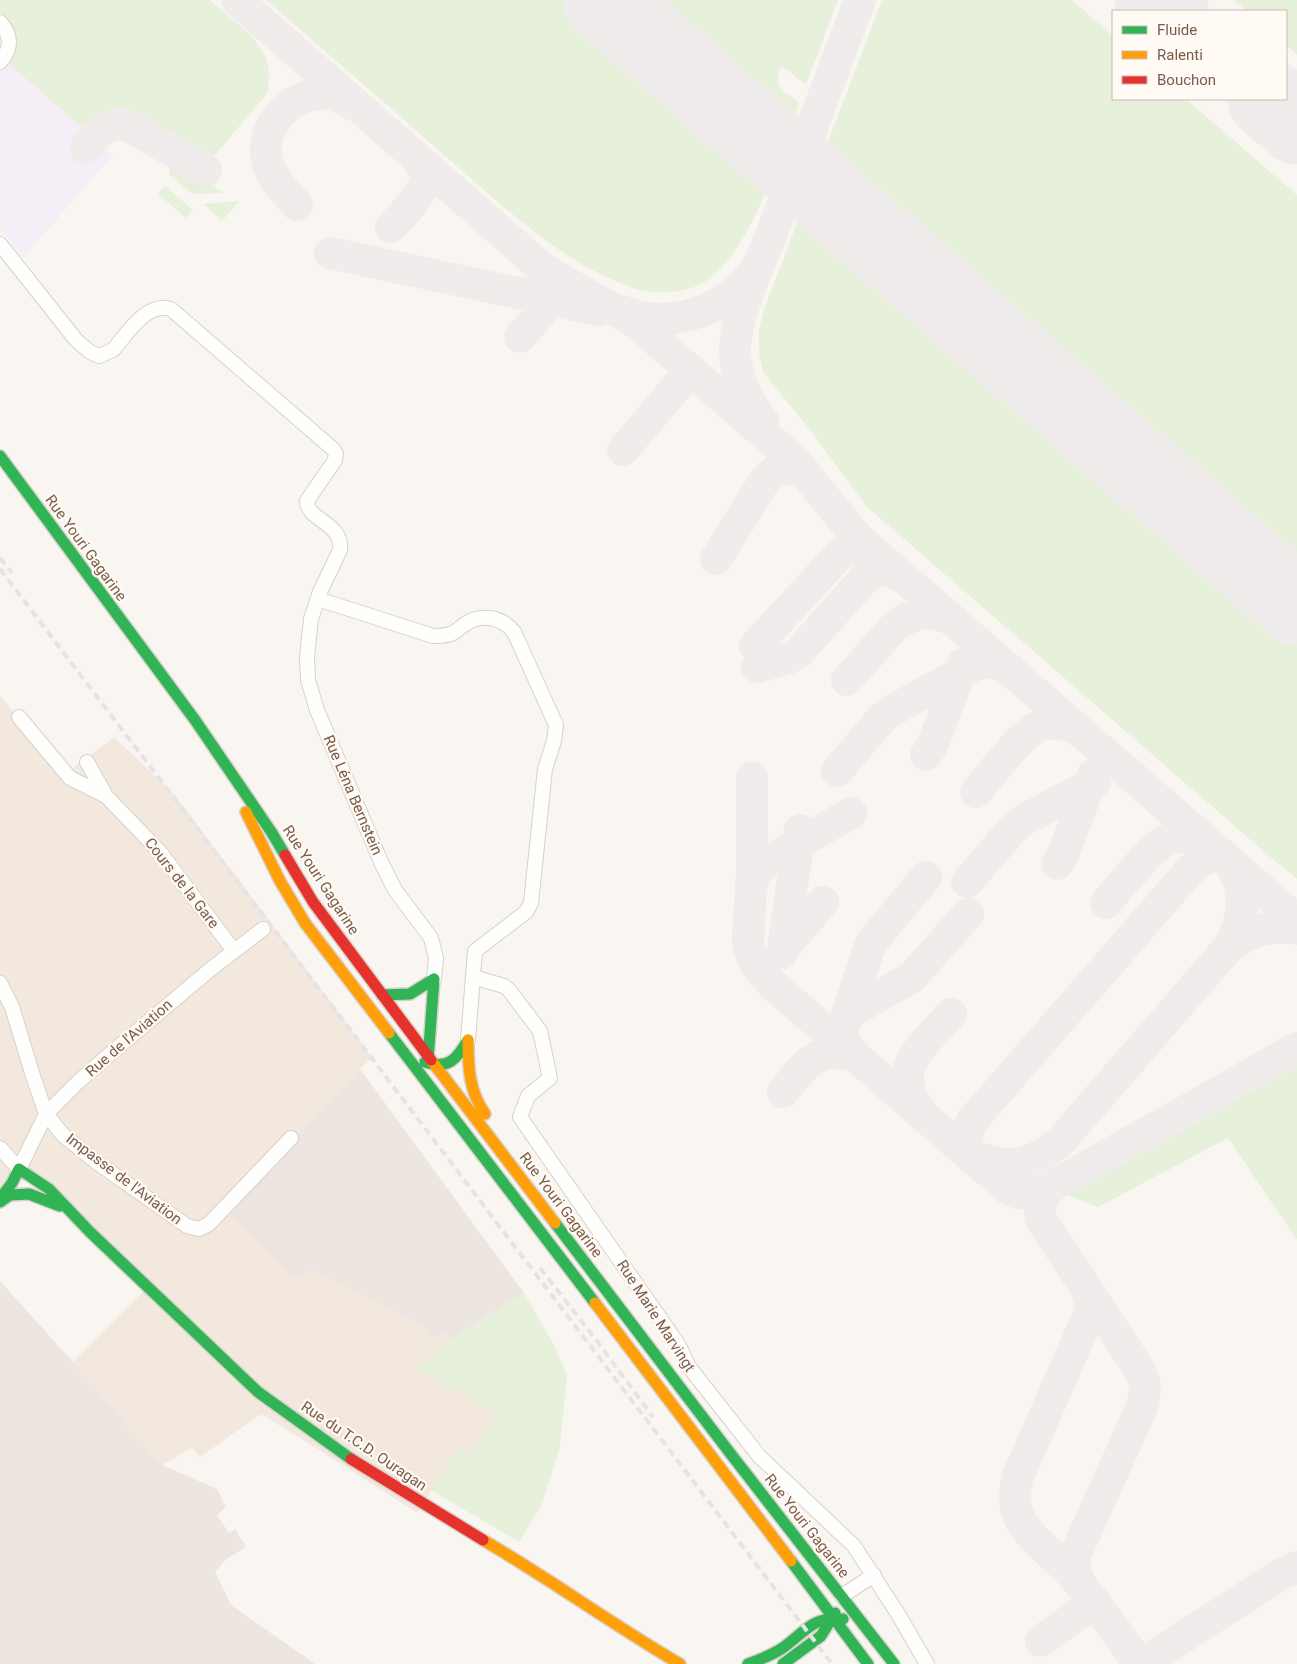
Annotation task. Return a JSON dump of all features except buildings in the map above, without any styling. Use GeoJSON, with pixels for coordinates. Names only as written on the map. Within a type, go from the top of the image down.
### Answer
{"type":"FeatureCollection","features":[{"type":"Feature","properties":{"kind":"main road","name":"Rue Youri Gagarine"},"geometry":{"type":"LineString","coordinates":[[1,457],[180,700],[272,833],[313,902],[430,1061],[894,1664]]}},
{"type":"Feature","properties":{"kind":"main road","name":"Rue Youri Gagarine"},"geometry":{"type":"LineString","coordinates":[[217,755],[294,906],[868,1664]]}},
{"type":"Feature","properties":{"kind":"main road"},"geometry":{"type":"LineString","coordinates":[[327,952],[338,960],[389,1029],[422,1061],[449,1064],[459,1056],[468,1040]]}},
{"type":"Feature","properties":{"kind":"main road"},"geometry":{"type":"LineString","coordinates":[[382,995],[407,996],[418,992],[434,979]]}},
{"type":"Feature","properties":{"kind":"main road"},"geometry":{"type":"LineString","coordinates":[[432,1090],[429,1082],[434,979]]}},
{"type":"Feature","properties":{"kind":"main road"},"geometry":{"type":"LineString","coordinates":[[468,1040],[468,1076],[477,1104],[596,1263],[622,1309]]}},
{"type":"Feature","properties":{"kind":"main road"},"geometry":{"type":"LineString","coordinates":[[0,1200],[20,1169]]}},
{"type":"Feature","properties":{"kind":"main road","name":"Rue du T.C.D. Ouragan"},"geometry":{"type":"LineString","coordinates":[[20,1169],[49,1189],[66,1208],[258,1392],[363,1468],[522,1563],[647,1645],[680,1664]]}},
{"type":"Feature","properties":{"kind":"main road","name":"Rue du T.C.D. Ouragan"},"geometry":{"type":"LineString","coordinates":[[0,1200],[10,1195],[29,1194],[66,1208]]}},
{"type":"Feature","properties":{"kind":"main road"},"geometry":{"type":"LineString","coordinates":[[775,1539],[798,1555],[826,1592],[842,1596],[833,1618],[821,1636],[783,1664]]}},
{"type":"Feature","properties":{"kind":"main road"},"geometry":{"type":"LineString","coordinates":[[775,1539],[784,1565],[812,1604],[812,1623]]}},
{"type":"Feature","properties":{"kind":"main road"},"geometry":{"type":"LineString","coordinates":[[748,1664],[768,1657],[784,1647],[812,1623],[833,1618],[862,1621]]}},
{"type":"Feature","properties":{"kind":"main road"},"geometry":{"type":"LineString","coordinates":[[821,1636],[848,1638]]}},
{"type":"Feature","properties":{"kind":"street"},"geometry":{"type":"LineString","coordinates":[[0,22],[8,34],[10,42],[7,52],[0,62]]}},
{"type":"Feature","properties":{"kind":"street","name":"Rue Léna Bernstein"},"geometry":{"type":"LineString","coordinates":[[0,244],[76,340],[90,352],[99,356],[113,350],[148,312],[154,308],[166,307],[179,316],[328,444],[336,454],[335,460],[307,501],[310,510],[335,530],[341,544],[310,618],[307,657],[308,680],[317,710],[381,862],[395,890],[425,927],[431,938],[436,958],[434,979]]}},
{"type":"Feature","properties":{"kind":"street"},"geometry":{"type":"LineString","coordinates":[[318,599],[433,636],[452,634],[466,624],[487,617],[508,624],[514,632],[555,723],[554,741],[545,769],[530,903],[526,912],[475,950],[468,1040]]}},
{"type":"Feature","properties":{"kind":"street","name":"Cours de la Gare"},"geometry":{"type":"LineString","coordinates":[[19,717],[70,778],[106,796],[160,852],[234,951]]}},
{"type":"Feature","properties":{"kind":"street"},"geometry":{"type":"LineString","coordinates":[[87,762],[106,796]]}},
{"type":"Feature","properties":{"kind":"street","name":"Rue de l'Aviation"},"geometry":{"type":"LineString","coordinates":[[20,1169],[46,1114],[104,1059],[263,929]]}},
{"type":"Feature","properties":{"kind":"street","name":"Rue Marie Marvingt"},"geometry":{"type":"LineString","coordinates":[[473,977],[500,984],[509,990],[540,1031],[550,1078],[528,1096],[520,1117],[678,1344],[689,1367],[759,1456],[854,1546],[874,1575]]}},
{"type":"Feature","properties":{"kind":"street"},"geometry":{"type":"LineString","coordinates":[[0,983],[12,1007],[46,1114]]}},
{"type":"Feature","properties":{"kind":"street","name":"Impasse de l'Aviation"},"geometry":{"type":"LineString","coordinates":[[46,1114],[63,1135],[95,1161],[187,1226],[198,1229],[209,1224],[291,1138]]}},
{"type":"Feature","properties":{"kind":"street"},"geometry":{"type":"LineString","coordinates":[[0,1148],[20,1169]]}},
{"type":"Feature","properties":{"kind":"street"},"geometry":{"type":"LineString","coordinates":[[842,1596],[874,1575],[927,1664]]}},
{"type":"Feature","properties":{"kind":"shaded area"},"geometry":{"type":"Polygon","coordinates":[[[8,63],[113,155],[23,258],[0,229],[0,71],[8,63]]]}},
{"type":"Feature","properties":{"kind":"shaded area"},"geometry":{"type":"Polygon","coordinates":[[[0,695],[62,776],[114,737],[174,794],[372,1057],[223,1207],[310,1269],[426,1328],[445,1332],[451,1340],[417,1368],[500,1415],[472,1453],[458,1449],[417,1513],[261,1414],[200,1457],[192,1448],[162,1465],[73,1362],[148,1287],[25,1168],[0,1194],[0,695]]]}},
{"type":"Feature","properties":{"kind":"shaded area"},"geometry":{"type":"Polygon","coordinates":[[[360,1069],[524,1293],[451,1340],[445,1332],[430,1341],[425,1328],[310,1269],[294,1279],[223,1207],[360,1069]]]}},
{"type":"Feature","properties":{"kind":"shaded area"},"geometry":{"type":"Polygon","coordinates":[[[0,1281],[162,1465],[217,1489],[226,1507],[217,1515],[229,1533],[235,1529],[246,1547],[225,1560],[215,1572],[231,1605],[315,1664],[0,1664],[0,1281]]]}},
{"type":"Feature","properties":{"kind":"green space"},"geometry":{"type":"Polygon","coordinates":[[[0,0],[210,0],[251,35],[265,55],[269,70],[268,92],[215,155],[210,157],[198,154],[151,128],[126,117],[105,117],[87,132],[8,63],[14,50],[15,36],[10,24],[0,13],[0,0]]]}},
{"type":"Feature","properties":{"kind":"green space"},"geometry":{"type":"Polygon","coordinates":[[[266,0],[838,0],[806,85],[782,66],[779,73],[777,79],[780,88],[799,103],[763,200],[751,225],[737,247],[722,267],[699,285],[681,291],[651,292],[633,288],[606,277],[580,263],[532,230],[266,0]]]}},
{"type":"Feature","properties":{"kind":"green space"},"geometry":{"type":"Polygon","coordinates":[[[882,0],[1072,0],[1112,35],[1112,100],[1187,100],[1297,195],[1297,879],[865,505],[814,435],[763,372],[759,353],[759,329],[765,307],[882,0]]]}},
{"type":"Feature","properties":{"kind":"green space"},"geometry":{"type":"Polygon","coordinates":[[[1234,0],[1297,0],[1297,55],[1287,46],[1287,10],[1246,10],[1234,0]]]}},
{"type":"Feature","properties":{"kind":"green space"},"geometry":{"type":"Polygon","coordinates":[[[170,160],[224,193],[192,194],[169,174],[170,160]]]}},
{"type":"Feature","properties":{"kind":"green space"},"geometry":{"type":"Polygon","coordinates":[[[165,186],[193,210],[186,218],[158,194],[165,186]]]}},
{"type":"Feature","properties":{"kind":"green space"},"geometry":{"type":"Polygon","coordinates":[[[239,201],[222,221],[204,204],[239,201]]]}},
{"type":"Feature","properties":{"kind":"green space"},"geometry":{"type":"Polygon","coordinates":[[[1297,1064],[1297,1240],[1228,1138],[1098,1207],[1065,1194],[1297,1064]]]}},
{"type":"Feature","properties":{"kind":"green space"},"geometry":{"type":"Polygon","coordinates":[[[524,1293],[553,1343],[567,1375],[560,1447],[542,1504],[519,1542],[431,1490],[458,1448],[472,1453],[499,1415],[416,1368],[451,1340],[524,1293]]]}},
{"type":"Feature","properties":{"kind":"taxiway"},"geometry":{"type":"LineString","coordinates":[[237,0],[542,268],[635,322],[794,460],[857,537],[1297,920]]}},
{"type":"Feature","properties":{"kind":"taxiway"},"geometry":{"type":"LineString","coordinates":[[763,421],[747,397],[737,369],[736,335],[749,289],[860,0]]}},
{"type":"Feature","properties":{"kind":"taxiway"},"geometry":{"type":"LineString","coordinates":[[297,205],[276,181],[268,164],[266,150],[272,125],[280,114],[301,98],[328,94],[335,95],[353,105]]}},
{"type":"Feature","properties":{"kind":"taxiway"},"geometry":{"type":"LineString","coordinates":[[85,148],[106,128],[125,124],[206,170]]}},
{"type":"Feature","properties":{"kind":"taxiway"},"geometry":{"type":"LineString","coordinates":[[391,227],[414,201],[423,185],[424,170],[414,156]]}},
{"type":"Feature","properties":{"kind":"taxiway"},"geometry":{"type":"LineString","coordinates":[[330,253],[598,310]]}},
{"type":"Feature","properties":{"kind":"taxiway"},"geometry":{"type":"LineString","coordinates":[[622,311],[658,319],[677,318],[695,314],[712,307],[728,297],[754,271]]}},
{"type":"Feature","properties":{"kind":"taxiway"},"geometry":{"type":"LineString","coordinates":[[520,337],[555,297],[567,291]]}},
{"type":"Feature","properties":{"kind":"taxiway"},"geometry":{"type":"LineString","coordinates":[[623,450],[691,370]]}},
{"type":"Feature","properties":{"kind":"taxiway"},"geometry":{"type":"LineString","coordinates":[[716,559],[765,480],[774,472],[784,469],[794,469],[805,473]]}},
{"type":"Feature","properties":{"kind":"taxiway"},"geometry":{"type":"LineString","coordinates":[[755,646],[841,553],[859,548],[877,555]]}},
{"type":"Feature","properties":{"kind":"taxiway"},"geometry":{"type":"LineString","coordinates":[[757,667],[789,658],[799,652],[869,575],[883,570],[902,577]]}},
{"type":"Feature","properties":{"kind":"taxiway"},"geometry":{"type":"LineString","coordinates":[[847,680],[894,627],[901,622],[916,615],[930,613],[954,621]]}},
{"type":"Feature","properties":{"kind":"taxiway"},"geometry":{"type":"LineString","coordinates":[[837,771],[883,717],[891,711],[975,665],[993,663],[1010,669]]}},
{"type":"Feature","properties":{"kind":"taxiway"},"geometry":{"type":"LineString","coordinates":[[926,755],[933,744],[963,664]]}},
{"type":"Feature","properties":{"kind":"taxiway"},"geometry":{"type":"LineString","coordinates":[[976,792],[1018,743],[1037,727],[1054,723],[1067,725],[1079,730]]}},
{"type":"Feature","properties":{"kind":"taxiway"},"geometry":{"type":"LineString","coordinates":[[1057,864],[1062,857],[1093,775]]}},
{"type":"Feature","properties":{"kind":"taxiway"},"geometry":{"type":"LineString","coordinates":[[752,777],[752,870],[748,940],[750,952],[755,963],[773,985],[1007,1188],[1022,1194],[1038,1192],[1049,1188]]}},
{"type":"Feature","properties":{"kind":"taxiway"},"geometry":{"type":"LineString","coordinates":[[967,882],[1022,821],[1095,782]]}},
{"type":"Feature","properties":{"kind":"taxiway"},"geometry":{"type":"LineString","coordinates":[[751,891],[754,874],[765,863],[851,813]]}},
{"type":"Feature","properties":{"kind":"taxiway"},"geometry":{"type":"LineString","coordinates":[[783,949],[800,830]]}},
{"type":"Feature","properties":{"kind":"taxiway"},"geometry":{"type":"LineString","coordinates":[[1106,903],[1145,858],[1167,840],[1175,837],[1185,837],[1207,842]]}},
{"type":"Feature","properties":{"kind":"taxiway"},"geometry":{"type":"LineString","coordinates":[[972,1158],[966,1140],[972,1121],[1193,867],[1210,857],[1219,857],[1229,861]]}},
{"type":"Feature","properties":{"kind":"taxiway"},"geometry":{"type":"LineString","coordinates":[[1228,861],[1239,883],[1242,904],[1238,926],[1228,948],[1243,937],[1260,930],[1278,927],[1297,929]]}},
{"type":"Feature","properties":{"kind":"taxiway"},"geometry":{"type":"LineString","coordinates":[[855,1056],[845,1043],[843,1027],[871,943],[926,877]]}},
{"type":"Feature","properties":{"kind":"taxiway"},"geometry":{"type":"LineString","coordinates":[[782,953],[786,945],[823,902]]}},
{"type":"Feature","properties":{"kind":"taxiway"},"geometry":{"type":"LineString","coordinates":[[845,1020],[854,1010],[911,978],[968,914]]}},
{"type":"Feature","properties":{"kind":"taxiway"},"geometry":{"type":"LineString","coordinates":[[972,1155],[996,1163],[1017,1164],[1037,1157],[1059,1143],[1228,948]]}},
{"type":"Feature","properties":{"kind":"taxiway"},"geometry":{"type":"LineString","coordinates":[[922,1113],[912,1097],[908,1084],[909,1071],[913,1059],[920,1048],[951,1014]]}},
{"type":"Feature","properties":{"kind":"taxiway"},"geometry":{"type":"LineString","coordinates":[[1082,1586],[1075,1570],[1076,1553],[1141,1409],[1145,1393],[1142,1374],[1042,1221],[1040,1212],[1042,1200],[1049,1188],[1297,1048]]}},
{"type":"Feature","properties":{"kind":"taxiway"},"geometry":{"type":"LineString","coordinates":[[783,1092],[798,1073],[813,1059],[831,1053],[855,1056]]}},
{"type":"Feature","properties":{"kind":"taxiway"},"geometry":{"type":"LineString","coordinates":[[1086,1288],[1091,1305],[1088,1317],[1018,1476],[1015,1502],[1019,1517],[1030,1534],[1082,1586],[1140,1664]]}},
{"type":"Feature","properties":{"kind":"taxiway"},"geometry":{"type":"LineString","coordinates":[[1133,1656],[1141,1660],[1149,1659],[1283,1573],[1297,1567]]}},
{"type":"Feature","properties":{"kind":"taxiway"},"geometry":{"type":"LineString","coordinates":[[1041,1641],[1088,1607],[1098,1608]]}},
{"type":"Feature","properties":{"kind":"runway"},"geometry":{"type":"LineString","coordinates":[[603,0],[1297,605]]}},
{"type":"Feature","properties":{"kind":"runway"},"geometry":{"type":"LineString","coordinates":[[1155,0],[1167,10]]}},
{"type":"Feature","properties":{"kind":"runway"},"geometry":{"type":"LineString","coordinates":[[1269,100],[1297,124]]}},
{"type":"Feature","properties":{"kind":"railway"},"geometry":{"type":"LineString","coordinates":[[0,558],[12,573]]}},
{"type":"Feature","properties":{"kind":"railway"},"geometry":{"type":"LineString","coordinates":[[0,569],[832,1664]]}},
{"type":"Feature","properties":{"kind":"railway"},"geometry":{"type":"LineString","coordinates":[[540,1268],[653,1417]]}},
{"type":"Feature","properties":{"kind":"traffic: fast"},"geometry":{"type":"LineString","coordinates":[[0,456],[195,720],[285,855]]}},
{"type":"Feature","properties":{"kind":"traffic: fast"},"geometry":{"type":"LineString","coordinates":[[382,995],[410,994],[434,979]]}},
{"type":"Feature","properties":{"kind":"traffic: fast"},"geometry":{"type":"LineString","coordinates":[[428,1060],[434,979]]}},
{"type":"Feature","properties":{"kind":"traffic: fast"},"geometry":{"type":"LineString","coordinates":[[389,1033],[595,1303]]}},
{"type":"Feature","properties":{"kind":"traffic: fast"},"geometry":{"type":"LineString","coordinates":[[425,1062],[440,1065],[446,1064],[460,1053],[468,1040]]}},
{"type":"Feature","properties":{"kind":"traffic: fast"},"geometry":{"type":"LineString","coordinates":[[0,1199],[12,1183],[19,1169],[49,1189],[90,1232],[258,1392],[351,1459]]}},
{"type":"Feature","properties":{"kind":"traffic: fast"},"geometry":{"type":"LineString","coordinates":[[0,1202],[10,1195],[29,1194],[60,1206]]}},
{"type":"Feature","properties":{"kind":"traffic: fast"},"geometry":{"type":"LineString","coordinates":[[555,1223],[894,1664]]}},
{"type":"Feature","properties":{"kind":"traffic: fast"},"geometry":{"type":"LineString","coordinates":[[791,1561],[868,1664]]}},
{"type":"Feature","properties":{"kind":"traffic: fast"},"geometry":{"type":"LineString","coordinates":[[783,1664],[821,1636],[835,1613]]}},
{"type":"Feature","properties":{"kind":"traffic: fast"},"geometry":{"type":"LineString","coordinates":[[748,1664],[780,1650],[817,1622],[843,1619]]}},
{"type":"Feature","properties":{"kind":"traffic: slow"},"geometry":{"type":"LineString","coordinates":[[246,812],[280,881],[305,923],[389,1033]]}},
{"type":"Feature","properties":{"kind":"traffic: slow"},"geometry":{"type":"LineString","coordinates":[[468,1040],[470,1078],[476,1097],[485,1114]]}},
{"type":"Feature","properties":{"kind":"traffic: slow"},"geometry":{"type":"LineString","coordinates":[[431,1060],[555,1223]]}},
{"type":"Feature","properties":{"kind":"traffic: slow"},"geometry":{"type":"LineString","coordinates":[[595,1303],[791,1561]]}},
{"type":"Feature","properties":{"kind":"traffic: slow"},"geometry":{"type":"LineString","coordinates":[[483,1540],[680,1664]]}},
{"type":"Feature","properties":{"kind":"traffic: jam"},"geometry":{"type":"LineString","coordinates":[[285,855],[313,902],[431,1060]]}},
{"type":"Feature","properties":{"kind":"traffic: jam"},"geometry":{"type":"LineString","coordinates":[[351,1459],[483,1540]]}}]}
